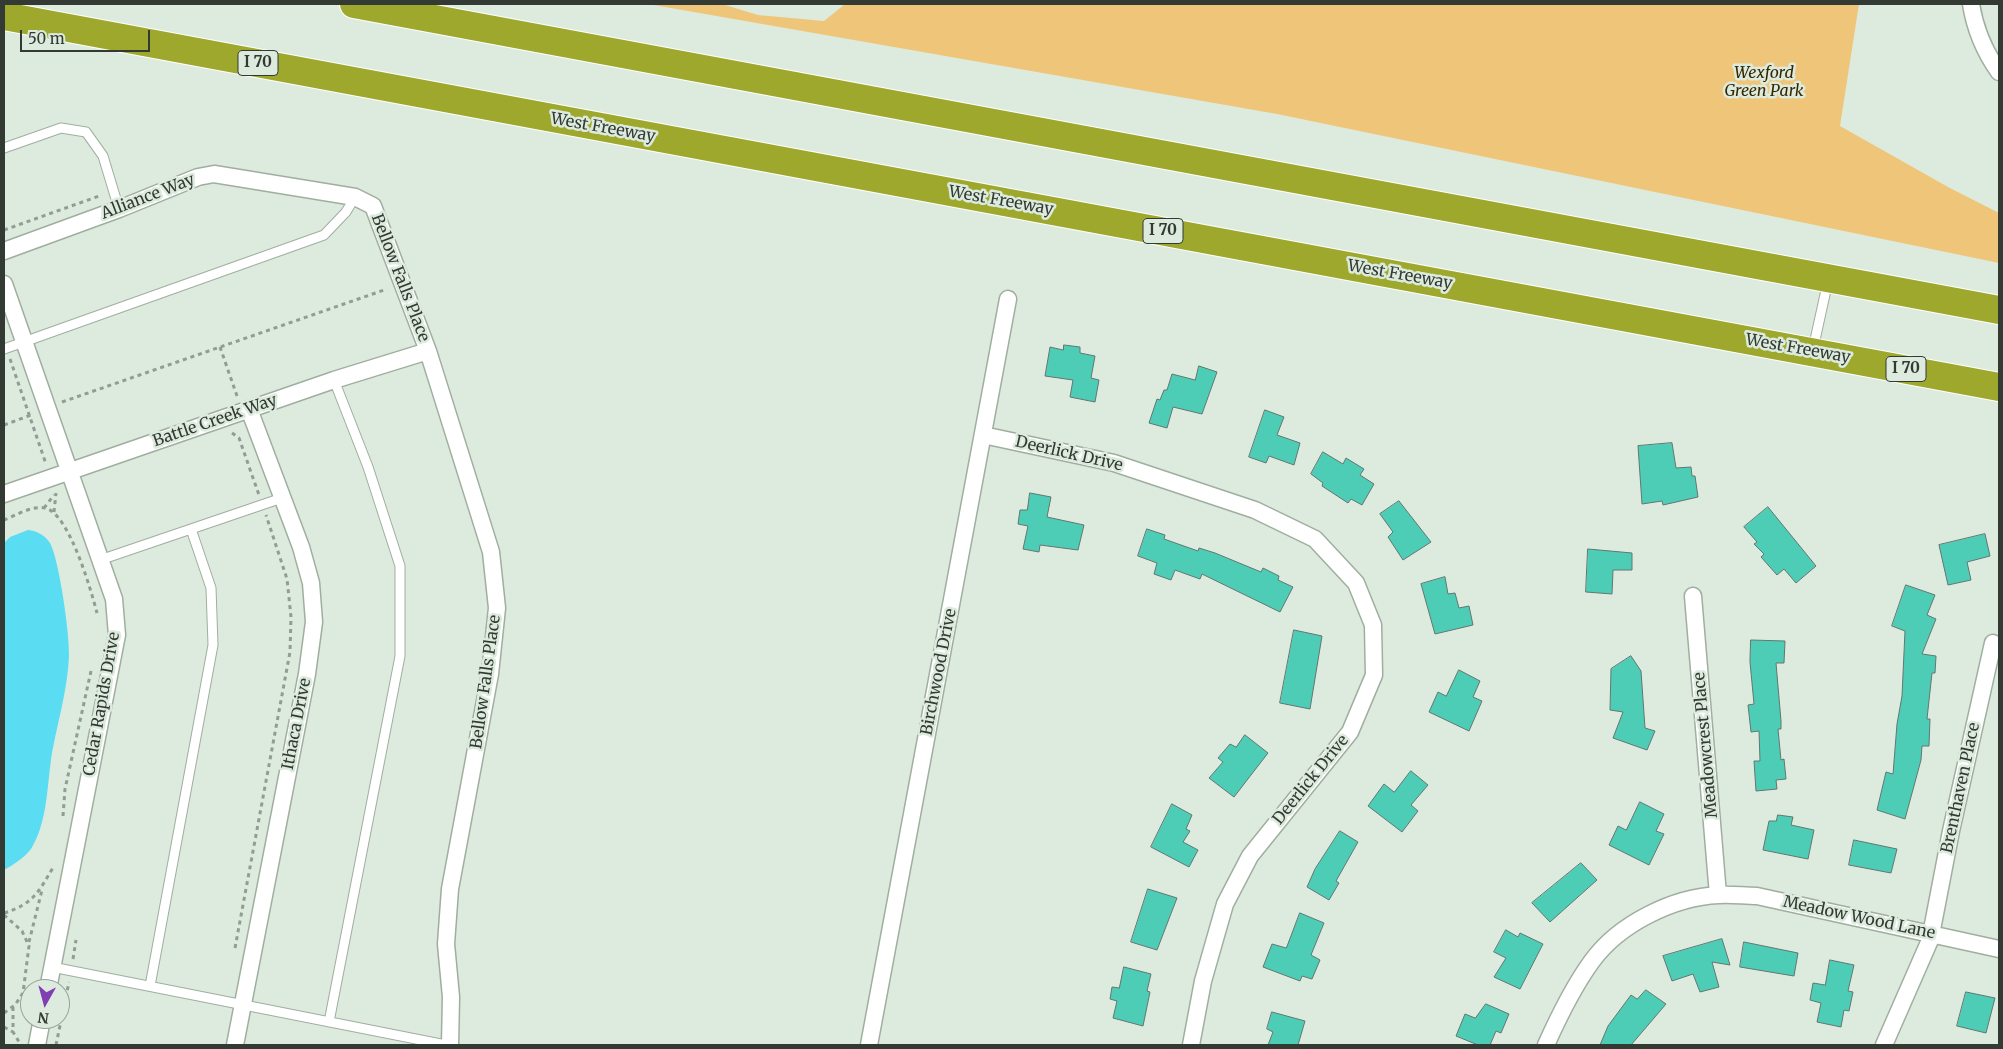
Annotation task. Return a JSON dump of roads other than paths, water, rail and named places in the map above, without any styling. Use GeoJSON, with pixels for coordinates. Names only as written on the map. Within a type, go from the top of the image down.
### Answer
{"type":"FeatureCollection","features":[{"type":"Feature","properties":{"kind":"highway"},"geometry":{"type":"LineString","coordinates":[[354,4],[1999,310]]}},
{"type":"Feature","properties":{"kind":"highway","name":"West Freeway"},"geometry":{"type":"LineString","coordinates":[[4,16],[1999,387]]}},
{"type":"Feature","properties":{"kind":"highway"},"geometry":{"type":"LineString","coordinates":[[4,24],[65,27]]}},
{"type":"Feature","properties":{"kind":"street"},"geometry":{"type":"LineString","coordinates":[[1971,4],[1974,25],[1980,40],[1999,72]]}},
{"type":"Feature","properties":{"kind":"street","name":"Alliance Way"},"geometry":{"type":"LineString","coordinates":[[4,251],[119,209],[198,177],[214,174],[355,197]]}},
{"type":"Feature","properties":{"kind":"street","name":"Bellow Falls Place"},"geometry":{"type":"LineString","coordinates":[[355,197],[373,206],[428,351],[492,552],[497,608],[490,674],[450,889],[446,944],[451,997],[448,1045]]}},
{"type":"Feature","properties":{"kind":"street","name":"Cedar Rapids Drive"},"geometry":{"type":"LineString","coordinates":[[4,284],[114,599],[117,635],[50,979]]}},
{"type":"Feature","properties":{"kind":"street","name":"Birchwood Drive"},"geometry":{"type":"LineString","coordinates":[[869,1045],[1008,299]]}},
{"type":"Feature","properties":{"kind":"street","name":"Battle Creek Way"},"geometry":{"type":"LineString","coordinates":[[4,494],[244,406],[428,351]]}},
{"type":"Feature","properties":{"kind":"street","name":"Ithaca Drive"},"geometry":{"type":"LineString","coordinates":[[235,1045],[307,674],[314,622],[311,582],[301,547],[244,406]]}},
{"type":"Feature","properties":{"kind":"street","name":"Deerlick Drive"},"geometry":{"type":"LineString","coordinates":[[983,435],[1114,463],[1255,510],[1315,539],[1356,583],[1373,625],[1374,675],[1350,732],[1250,856],[1225,904],[1203,981],[1191,1045]]}},
{"type":"Feature","properties":{"kind":"street","name":"Meadowcrest Place"},"geometry":{"type":"LineString","coordinates":[[1693,596],[1718,895]]}},
{"type":"Feature","properties":{"kind":"street","name":"Brenthaven Place"},"geometry":{"type":"LineString","coordinates":[[1884,1045],[1932,934],[1951,831],[1993,643]]}},
{"type":"Feature","properties":{"kind":"street","name":"Meadow Wood Lane"},"geometry":{"type":"LineString","coordinates":[[1546,1045],[1561,1013],[1593,960],[1615,938],[1641,919],[1664,908],[1718,895],[1757,896],[1999,949]]}},
{"type":"Feature","properties":{"kind":"street"},"geometry":{"type":"LineString","coordinates":[[37,1045],[40,1029]]}},
{"type":"Feature","properties":{"kind":"lane"},"geometry":{"type":"LineString","coordinates":[[4,148],[61,128],[86,132],[103,156],[119,209]]}},
{"type":"Feature","properties":{"kind":"lane"},"geometry":{"type":"LineString","coordinates":[[6,352],[24,343],[324,235],[346,212],[355,197]]}},
{"type":"Feature","properties":{"kind":"lane"},"geometry":{"type":"LineString","coordinates":[[1813,352],[1828,278]]}},
{"type":"Feature","properties":{"kind":"lane"},"geometry":{"type":"LineString","coordinates":[[329,1022],[400,656],[400,566],[368,467],[334,380]]}},
{"type":"Feature","properties":{"kind":"lane"},"geometry":{"type":"LineString","coordinates":[[100,560],[282,498]]}},
{"type":"Feature","properties":{"kind":"lane"},"geometry":{"type":"LineString","coordinates":[[150,986],[213,644],[211,588],[191,529]]}},
{"type":"Feature","properties":{"kind":"lane"},"geometry":{"type":"LineString","coordinates":[[52,967],[448,1045]]}},
{"type":"Feature","properties":{"kind":"water"},"geometry":{"type":"Polygon","coordinates":[[[28,530],[38,532],[46,538],[50,543],[57,564],[66,615],[69,655],[65,692],[52,753],[41,827],[31,849],[15,864],[4,870],[4,543],[10,537],[28,530]]]}},
{"type":"Feature","properties":{"kind":"park label","name":"Wexford Green Park"},"geometry":{"type":"Point","coordinates":[1764,82]}}]}
